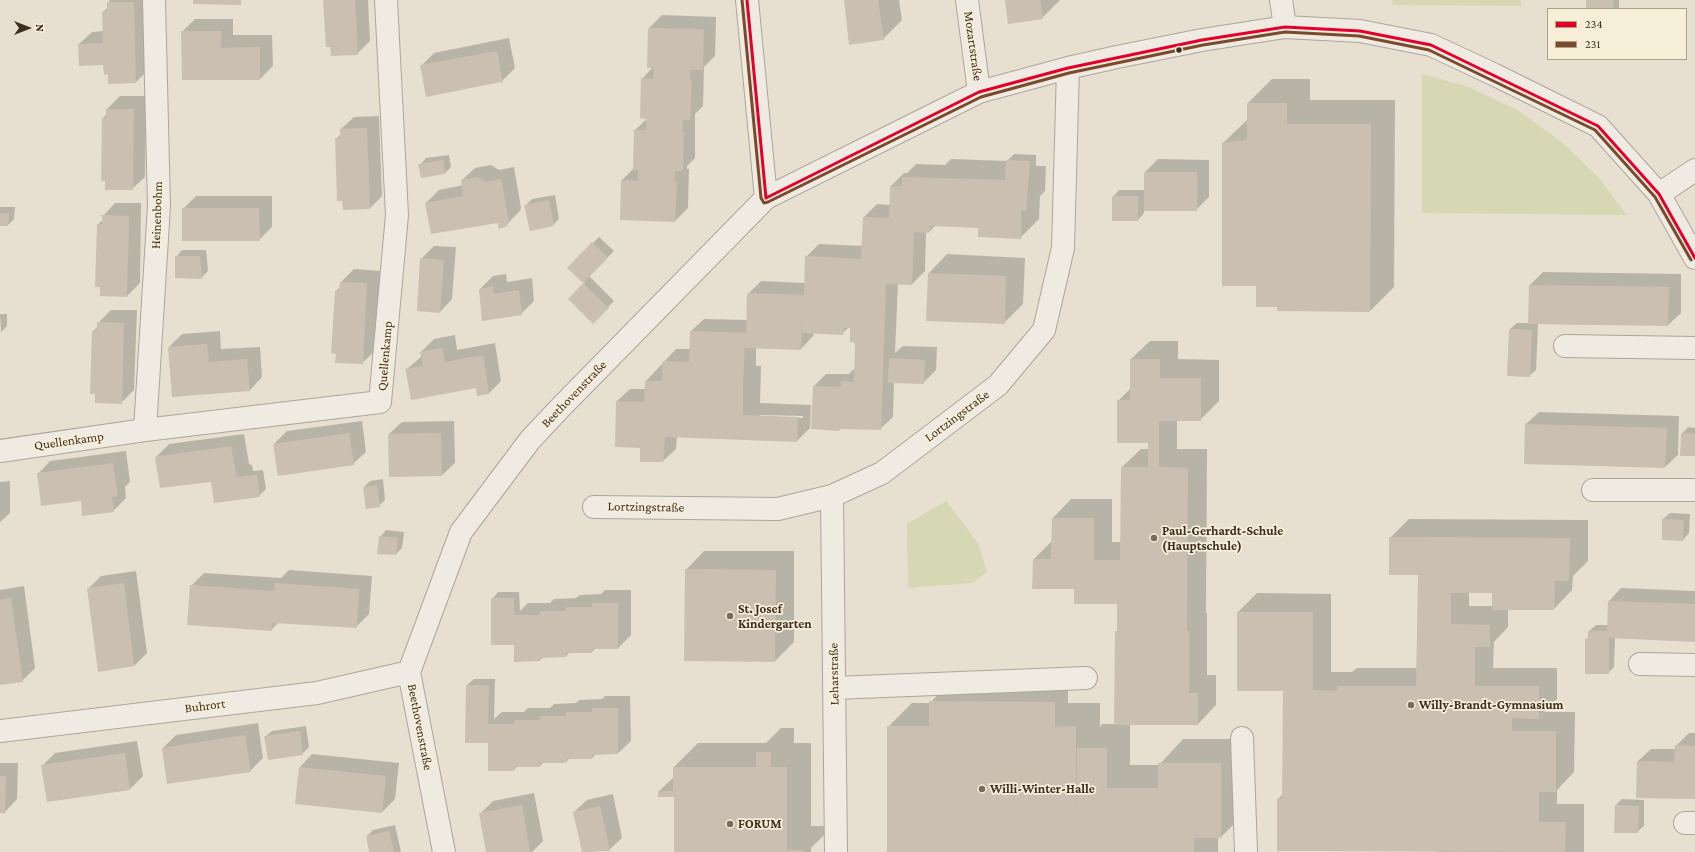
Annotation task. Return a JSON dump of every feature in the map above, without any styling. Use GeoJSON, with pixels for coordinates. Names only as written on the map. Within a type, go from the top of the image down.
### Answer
{"type":"FeatureCollection","features":[{"type":"Feature","properties":{"kind":"street","name":"Heinenbohm"},"geometry":{"type":"LineString","coordinates":[[144,430],[159,206],[154,0]]}},
{"type":"Feature","properties":{"kind":"street","name":"Quellenkamp"},"geometry":{"type":"LineString","coordinates":[[0,452],[144,430],[380,402],[397,215],[386,0]]}},
{"type":"Feature","properties":{"kind":"street"},"geometry":{"type":"LineString","coordinates":[[747,0],[766,198]]}},
{"type":"Feature","properties":{"kind":"street","name":"Mozartstraße"},"geometry":{"type":"LineString","coordinates":[[967,0],[979,92]]}},
{"type":"Feature","properties":{"kind":"street"},"geometry":{"type":"LineString","coordinates":[[1281,0],[1285,28]]}},
{"type":"Feature","properties":{"kind":"street","name":"Beethovenstraße"},"geometry":{"type":"LineString","coordinates":[[444,852],[409,672],[461,532],[530,440],[766,198],[979,92],[1068,68],[1182,44],[1285,28],[1360,32],[1431,45],[1458,56],[1598,126],[1659,194],[1695,258]]}},
{"type":"Feature","properties":{"kind":"street","name":"Lortzingstraße"},"geometry":{"type":"LineString","coordinates":[[594,507],[778,509],[832,496],[882,473],[998,385],[1044,330],[1063,248],[1068,68]]}},
{"type":"Feature","properties":{"kind":"street"},"geometry":{"type":"LineString","coordinates":[[1659,194],[1695,170]]}},
{"type":"Feature","properties":{"kind":"street"},"geometry":{"type":"LineString","coordinates":[[1565,346],[1695,348]]}},
{"type":"Feature","properties":{"kind":"street"},"geometry":{"type":"LineString","coordinates":[[1592,490],[1695,490]]}},
{"type":"Feature","properties":{"kind":"street","name":"Leharstraße"},"geometry":{"type":"LineString","coordinates":[[832,496],[836,852]]}},
{"type":"Feature","properties":{"kind":"street"},"geometry":{"type":"LineString","coordinates":[[1640,664],[1695,665]]}},
{"type":"Feature","properties":{"kind":"street","name":"Buhrort"},"geometry":{"type":"LineString","coordinates":[[0,731],[317,693],[409,672]]}},
{"type":"Feature","properties":{"kind":"street"},"geometry":{"type":"LineString","coordinates":[[834,688],[1086,678]]}},
{"type":"Feature","properties":{"kind":"street"},"geometry":{"type":"LineString","coordinates":[[1242,738],[1246,852]]}},
{"type":"Feature","properties":{"kind":"green space"},"geometry":{"type":"Polygon","coordinates":[[[1393,0],[1521,0],[1521,6],[1392,5],[1393,0]]]}},
{"type":"Feature","properties":{"kind":"green space"},"geometry":{"type":"Polygon","coordinates":[[[1422,74],[1469,87],[1519,111],[1564,144],[1599,178],[1627,215],[1422,213],[1422,74]]]}},
{"type":"Feature","properties":{"kind":"green space"},"geometry":{"type":"Polygon","coordinates":[[[946,501],[978,543],[987,572],[972,583],[908,588],[907,524],[946,501]]]}},
{"type":"Feature","properties":{"kind":"building"},"geometry":{"type":"Polygon","coordinates":[[[193,0],[241,0],[241,5],[193,4],[193,0]]]}},
{"type":"Feature","properties":{"kind":"building"},"geometry":{"type":"Polygon","coordinates":[[[323,0],[355,0],[358,55],[329,56],[331,55],[330,47],[326,47],[323,0]]]}},
{"type":"Feature","properties":{"kind":"building"},"geometry":{"type":"Polygon","coordinates":[[[844,0],[878,0],[884,40],[849,45],[844,0]]]}},
{"type":"Feature","properties":{"kind":"building"},"geometry":{"type":"Polygon","coordinates":[[[1005,0],[1040,0],[1043,19],[1008,24],[1005,0]]]}},
{"type":"Feature","properties":{"kind":"building"},"geometry":{"type":"Polygon","coordinates":[[[1586,0],[1613,0],[1613,8],[1586,8],[1586,0]]]}},
{"type":"Feature","properties":{"kind":"building"},"geometry":{"type":"Polygon","coordinates":[[[107,2],[134,2],[136,83],[108,84],[108,74],[104,75],[103,65],[79,66],[78,44],[103,43],[102,12],[107,11],[107,2]]]}},
{"type":"Feature","properties":{"kind":"building"},"geometry":{"type":"Polygon","coordinates":[[[648,28],[704,29],[703,70],[690,70],[690,80],[692,80],[690,120],[683,120],[682,132],[684,132],[683,171],[675,171],[674,182],[677,182],[675,222],[620,220],[621,180],[638,181],[638,170],[631,170],[633,169],[634,131],[632,130],[646,130],[646,119],[640,118],[641,78],[653,79],[654,68],[647,68],[648,28]]]}},
{"type":"Feature","properties":{"kind":"building"},"geometry":{"type":"Polygon","coordinates":[[[181,31],[221,31],[221,48],[260,47],[260,80],[182,80],[181,31]]]}},
{"type":"Feature","properties":{"kind":"building"},"geometry":{"type":"Polygon","coordinates":[[[497,51],[503,84],[501,82],[426,97],[420,65],[497,51]]]}},
{"type":"Feature","properties":{"kind":"building"},"geometry":{"type":"Polygon","coordinates":[[[1247,103],[1287,103],[1287,124],[1371,124],[1370,312],[1277,311],[1277,307],[1256,307],[1256,286],[1222,286],[1222,143],[1247,140],[1247,103]]]}},
{"type":"Feature","properties":{"kind":"building"},"geometry":{"type":"Polygon","coordinates":[[[106,109],[134,109],[133,190],[105,190],[105,181],[101,181],[102,118],[106,118],[106,109]]]}},
{"type":"Feature","properties":{"kind":"building"},"geometry":{"type":"Polygon","coordinates":[[[367,128],[370,209],[343,210],[342,201],[337,201],[335,138],[340,138],[340,129],[367,128]]]}},
{"type":"Feature","properties":{"kind":"building"},"geometry":{"type":"Polygon","coordinates":[[[443,160],[445,174],[421,178],[418,164],[443,160]]]}},
{"type":"Feature","properties":{"kind":"building"},"geometry":{"type":"Polygon","coordinates":[[[1006,160],[1030,161],[1026,211],[1021,210],[1021,239],[978,237],[978,228],[930,226],[929,233],[914,232],[912,285],[886,284],[881,430],[840,429],[839,431],[811,429],[813,386],[841,387],[841,381],[854,382],[855,343],[850,342],[850,328],[844,328],[843,335],[802,333],[802,316],[801,350],[745,348],[745,339],[743,385],[743,415],[798,417],[797,442],[665,437],[663,462],[640,462],[640,448],[615,447],[616,401],[644,402],[645,381],[662,381],[663,361],[689,362],[690,331],[746,333],[747,293],[804,295],[805,256],[861,259],[863,217],[889,218],[890,186],[902,186],[902,177],[1005,180],[1006,160]]]}},
{"type":"Feature","properties":{"kind":"building"},"geometry":{"type":"Polygon","coordinates":[[[1144,172],[1197,172],[1197,211],[1144,211],[1144,172]]]}},
{"type":"Feature","properties":{"kind":"building"},"geometry":{"type":"Polygon","coordinates":[[[478,177],[486,182],[501,179],[509,221],[507,222],[508,225],[498,229],[498,223],[431,234],[425,203],[463,196],[461,180],[478,177]]]}},
{"type":"Feature","properties":{"kind":"building"},"geometry":{"type":"Polygon","coordinates":[[[1112,196],[1138,196],[1138,221],[1112,221],[1112,196]]]}},
{"type":"Feature","properties":{"kind":"building"},"geometry":{"type":"Polygon","coordinates":[[[549,200],[554,226],[530,231],[524,205],[549,200]]]}},
{"type":"Feature","properties":{"kind":"building"},"geometry":{"type":"Polygon","coordinates":[[[182,208],[259,208],[260,241],[182,241],[182,208]]]}},
{"type":"Feature","properties":{"kind":"building"},"geometry":{"type":"Polygon","coordinates":[[[0,213],[9,213],[8,226],[0,226],[0,213]]]}},
{"type":"Feature","properties":{"kind":"building"},"geometry":{"type":"Polygon","coordinates":[[[100,215],[129,216],[127,297],[98,296],[100,295],[100,287],[95,287],[97,224],[102,224],[102,216],[100,215]]]}},
{"type":"Feature","properties":{"kind":"building"},"geometry":{"type":"Polygon","coordinates":[[[592,242],[608,258],[583,283],[567,268],[592,242]]]}},
{"type":"Feature","properties":{"kind":"building"},"geometry":{"type":"Polygon","coordinates":[[[175,256],[200,256],[202,279],[175,278],[175,256]]]}},
{"type":"Feature","properties":{"kind":"building"},"geometry":{"type":"Polygon","coordinates":[[[420,258],[444,260],[440,313],[417,311],[420,258]]]}},
{"type":"Feature","properties":{"kind":"building"},"geometry":{"type":"Polygon","coordinates":[[[928,273],[1006,276],[1005,324],[926,321],[928,273]]]}},
{"type":"Feature","properties":{"kind":"building"},"geometry":{"type":"Polygon","coordinates":[[[340,282],[367,283],[363,364],[335,363],[336,354],[331,353],[335,291],[339,291],[340,282]]]}},
{"type":"Feature","properties":{"kind":"building"},"geometry":{"type":"Polygon","coordinates":[[[583,283],[609,308],[593,324],[568,299],[583,283]]]}},
{"type":"Feature","properties":{"kind":"building"},"geometry":{"type":"Polygon","coordinates":[[[1529,285],[1669,287],[1668,326],[1528,324],[1529,285]]]}},
{"type":"Feature","properties":{"kind":"building"},"geometry":{"type":"Polygon","coordinates":[[[493,286],[494,294],[519,290],[522,315],[482,321],[479,289],[493,286]]]}},
{"type":"Feature","properties":{"kind":"building"},"geometry":{"type":"Polygon","coordinates":[[[97,322],[124,323],[122,404],[95,403],[95,394],[90,394],[92,331],[97,331],[97,322]]]}},
{"type":"Feature","properties":{"kind":"building"},"geometry":{"type":"Polygon","coordinates":[[[1509,329],[1532,330],[1530,377],[1507,376],[1509,329]]]}},
{"type":"Feature","properties":{"kind":"building"},"geometry":{"type":"Polygon","coordinates":[[[207,344],[209,362],[247,359],[250,391],[172,397],[168,347],[207,344]]]}},
{"type":"Feature","properties":{"kind":"building"},"geometry":{"type":"Polygon","coordinates":[[[442,348],[445,362],[483,355],[489,394],[477,396],[476,388],[411,400],[405,367],[407,369],[423,366],[420,352],[442,348]]]}},
{"type":"Feature","properties":{"kind":"building"},"geometry":{"type":"Polygon","coordinates":[[[889,358],[925,360],[924,384],[888,383],[889,358]]]}},
{"type":"Feature","properties":{"kind":"building","name":"Paul-Gerhardt-Schule (Hauptschule)"},"geometry":{"type":"Polygon","coordinates":[[[1130,359],[1160,359],[1160,378],[1201,378],[1201,421],[1159,421],[1159,467],[1188,468],[1187,631],[1189,631],[1189,693],[1198,693],[1198,725],[1114,725],[1115,631],[1117,631],[1117,604],[1074,604],[1074,589],[1032,589],[1033,559],[1051,559],[1052,518],[1094,518],[1094,560],[1120,560],[1121,467],[1148,467],[1148,443],[1117,443],[1117,400],[1130,400],[1130,359]]]}},
{"type":"Feature","properties":{"kind":"building"},"geometry":{"type":"Polygon","coordinates":[[[1525,424],[1667,428],[1665,468],[1524,464],[1525,424]]]}},
{"type":"Feature","properties":{"kind":"building"},"geometry":{"type":"Polygon","coordinates":[[[349,433],[354,465],[278,476],[273,444],[349,433]]]}},
{"type":"Feature","properties":{"kind":"building"},"geometry":{"type":"Polygon","coordinates":[[[441,433],[442,476],[389,477],[388,434],[441,433]]]}},
{"type":"Feature","properties":{"kind":"building"},"geometry":{"type":"Polygon","coordinates":[[[1681,433],[1695,434],[1695,456],[1680,456],[1681,433]]]}},
{"type":"Feature","properties":{"kind":"building"},"geometry":{"type":"Polygon","coordinates":[[[231,446],[237,477],[257,475],[260,497],[214,503],[211,482],[160,488],[155,457],[231,446]]]}},
{"type":"Feature","properties":{"kind":"building"},"geometry":{"type":"Polygon","coordinates":[[[113,463],[118,496],[112,497],[114,512],[82,516],[81,501],[41,506],[37,473],[113,463]]]}},
{"type":"Feature","properties":{"kind":"building"},"geometry":{"type":"Polygon","coordinates":[[[377,485],[380,507],[366,509],[363,487],[377,485]]]}},
{"type":"Feature","properties":{"kind":"building"},"geometry":{"type":"Polygon","coordinates":[[[1662,519],[1684,520],[1683,541],[1662,540],[1662,519]]]}},
{"type":"Feature","properties":{"kind":"building"},"geometry":{"type":"Polygon","coordinates":[[[379,536],[398,538],[396,555],[377,554],[379,536]]]}},
{"type":"Feature","properties":{"kind":"building","name":"Willy-Brandt-Gymnasium"},"geometry":{"type":"Polygon","coordinates":[[[1389,537],[1570,538],[1569,581],[1555,581],[1554,610],[1492,610],[1492,593],[1451,593],[1451,624],[1490,625],[1490,647],[1475,647],[1475,686],[1539,686],[1539,719],[1512,718],[1512,731],[1556,731],[1556,792],[1539,792],[1539,822],[1566,822],[1565,852],[1277,851],[1277,799],[1282,799],[1283,691],[1237,691],[1237,612],[1313,612],[1313,690],[1337,691],[1337,686],[1416,686],[1418,575],[1389,575],[1389,537]]]}},
{"type":"Feature","properties":{"kind":"building","name":"St. Josef Kindergarten"},"geometry":{"type":"Polygon","coordinates":[[[685,569],[776,570],[775,662],[684,661],[685,569]]]}},
{"type":"Feature","properties":{"kind":"building"},"geometry":{"type":"Polygon","coordinates":[[[124,583],[134,666],[98,672],[87,588],[124,583]]]}},
{"type":"Feature","properties":{"kind":"building"},"geometry":{"type":"Polygon","coordinates":[[[275,583],[359,589],[357,628],[272,623],[272,631],[187,625],[190,585],[274,591],[275,583]]]}},
{"type":"Feature","properties":{"kind":"building"},"geometry":{"type":"Polygon","coordinates":[[[11,598],[23,682],[0,685],[0,600],[11,598]]]}},
{"type":"Feature","properties":{"kind":"building"},"geometry":{"type":"Polygon","coordinates":[[[491,598],[514,598],[514,615],[540,615],[540,611],[566,611],[566,607],[592,607],[592,603],[618,603],[618,649],[592,649],[592,653],[566,653],[566,657],[540,658],[540,661],[514,662],[514,645],[491,645],[491,598]]]}},
{"type":"Feature","properties":{"kind":"building"},"geometry":{"type":"Polygon","coordinates":[[[1608,601],[1695,604],[1695,642],[1609,638],[1609,674],[1585,674],[1585,639],[1588,639],[1588,631],[1607,631],[1608,601]]]}},
{"type":"Feature","properties":{"kind":"building"},"geometry":{"type":"Polygon","coordinates":[[[466,685],[489,685],[488,724],[514,724],[514,720],[540,720],[540,716],[566,716],[566,712],[592,712],[592,708],[618,708],[618,754],[592,755],[592,759],[566,759],[566,763],[540,763],[540,767],[514,767],[514,771],[488,771],[488,743],[465,743],[466,685]]]}},
{"type":"Feature","properties":{"kind":"building","name":"Willi-Winter-Halle"},"geometry":{"type":"Polygon","coordinates":[[[929,701],[1055,702],[1055,727],[1076,726],[1076,841],[1077,748],[1107,748],[1107,788],[1158,788],[1158,763],[1221,763],[1221,838],[1194,838],[1194,852],[887,852],[887,726],[929,726],[929,701]]]}},
{"type":"Feature","properties":{"kind":"building"},"geometry":{"type":"Polygon","coordinates":[[[300,731],[303,755],[268,760],[264,736],[300,731]]]}},
{"type":"Feature","properties":{"kind":"building"},"geometry":{"type":"Polygon","coordinates":[[[245,735],[251,772],[167,784],[162,748],[245,735]]]}},
{"type":"Feature","properties":{"kind":"building"},"geometry":{"type":"Polygon","coordinates":[[[1675,745],[1695,746],[1695,799],[1636,798],[1637,761],[1674,762],[1675,745]]]}},
{"type":"Feature","properties":{"kind":"building","name":"FORUM"},"geometry":{"type":"Polygon","coordinates":[[[756,752],[771,752],[771,767],[787,767],[787,850],[803,850],[803,852],[674,852],[674,797],[658,797],[658,791],[673,791],[673,767],[756,767],[756,752]]]}},
{"type":"Feature","properties":{"kind":"building"},"geometry":{"type":"Polygon","coordinates":[[[125,753],[130,790],[47,802],[41,765],[125,753]]]}},
{"type":"Feature","properties":{"kind":"building"},"geometry":{"type":"Polygon","coordinates":[[[299,767],[386,776],[382,813],[295,804],[299,767]]]}},
{"type":"Feature","properties":{"kind":"building"},"geometry":{"type":"Polygon","coordinates":[[[0,776],[6,776],[5,813],[0,813],[0,776]]]}},
{"type":"Feature","properties":{"kind":"building"},"geometry":{"type":"Polygon","coordinates":[[[522,805],[530,852],[486,852],[479,813],[522,805]]]}},
{"type":"Feature","properties":{"kind":"building"},"geometry":{"type":"Polygon","coordinates":[[[1615,805],[1639,806],[1638,833],[1614,833],[1615,805]]]}},
{"type":"Feature","properties":{"kind":"building"},"geometry":{"type":"Polygon","coordinates":[[[600,806],[610,851],[582,852],[573,812],[600,806]]]}},
{"type":"Feature","properties":{"kind":"building"},"geometry":{"type":"Polygon","coordinates":[[[389,831],[394,852],[369,852],[366,836],[389,831]]]}},
{"type":"Feature","properties":{"kind":"transit line","name":"231"},"geometry":{"type":"LineString","coordinates":[[742,0],[761,198],[764,203],[981,97],[1069,73],[1203,45],[1285,32],[1359,36],[1429,50],[1595,130],[1655,197],[1691,260]]}},
{"type":"Feature","properties":{"kind":"transit line","name":"234"},"geometry":{"type":"LineString","coordinates":[[747,0],[766,198]]}},
{"type":"Feature","properties":{"kind":"transit line","name":"234"},"geometry":{"type":"LineString","coordinates":[[766,198],[979,92],[1068,68],[1202,40],[1285,27],[1360,31],[1431,45],[1598,126],[1659,194],[1695,258]]}},
{"type":"Feature","properties":{"kind":"place","name":"Paul-Gerhardt-Schule (Hauptschule)"},"geometry":{"type":"Point","coordinates":[1154,538]}},
{"type":"Feature","properties":{"kind":"place","name":"St. Josef Kindergarten"},"geometry":{"type":"Point","coordinates":[730,616]}},
{"type":"Feature","properties":{"kind":"place","name":"Willy-Brandt-Gymnasium"},"geometry":{"type":"Point","coordinates":[1411,705]}},
{"type":"Feature","properties":{"kind":"place","name":"Willi-Winter-Halle"},"geometry":{"type":"Point","coordinates":[982,789]}},
{"type":"Feature","properties":{"kind":"place","name":"FORUM"},"geometry":{"type":"Point","coordinates":[730,824]}}]}
